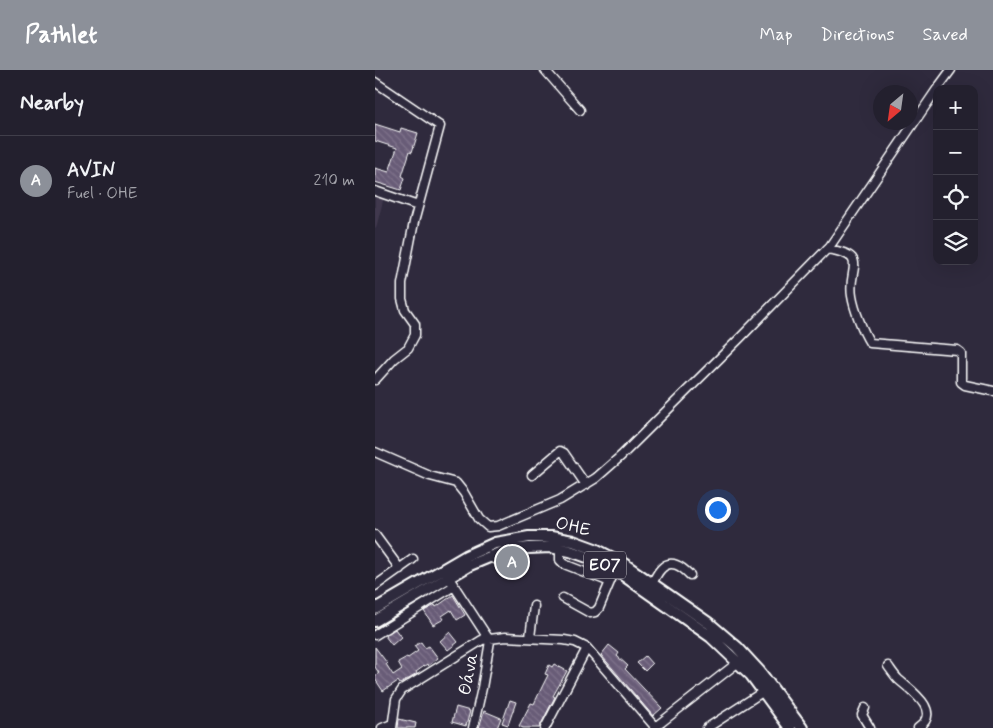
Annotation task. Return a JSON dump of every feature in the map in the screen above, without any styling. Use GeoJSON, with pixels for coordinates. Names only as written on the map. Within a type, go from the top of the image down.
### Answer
{"type":"FeatureCollection","features":[{"type":"Feature","properties":{"kind":"main road","name":"ΟΗΕ"},"geometry":{"type":"LineString","coordinates":[[375,609],[449,578],[465,556],[505,540],[551,537],[573,541],[595,549],[624,564],[710,624],[742,659],[790,728]]}},
{"type":"Feature","properties":{"kind":"main road","name":"ΟΗΕ"},"geometry":{"type":"LineString","coordinates":[[375,621],[470,565],[509,550],[560,548],[581,554],[615,570],[701,628],[765,678],[802,728]]}},
{"type":"Feature","properties":{"kind":"street"},"geometry":{"type":"LineString","coordinates":[[545,70],[580,110]]}},
{"type":"Feature","properties":{"kind":"street"},"geometry":{"type":"LineString","coordinates":[[940,85],[951,70]]}},
{"type":"Feature","properties":{"kind":"street"},"geometry":{"type":"LineString","coordinates":[[375,82],[440,126],[418,206],[408,250],[403,284],[402,300],[405,310],[415,324],[415,335],[408,348],[394,359],[375,380]]}},
{"type":"Feature","properties":{"kind":"street"},"geometry":{"type":"LineString","coordinates":[[375,453],[430,476],[456,483],[481,522],[490,527],[496,527],[513,518],[539,510],[586,485],[621,456],[827,249],[933,95]]}},
{"type":"Feature","properties":{"kind":"street"},"geometry":{"type":"LineString","coordinates":[[375,191],[418,206]]}},
{"type":"Feature","properties":{"kind":"street"},"geometry":{"type":"LineString","coordinates":[[827,249],[847,254],[853,260],[852,296],[870,343],[957,350],[961,353],[961,382],[965,385],[993,390]]}},
{"type":"Feature","properties":{"kind":"street"},"geometry":{"type":"LineString","coordinates":[[532,475],[560,451],[564,453],[586,485]]}},
{"type":"Feature","properties":{"kind":"street"},"geometry":{"type":"LineString","coordinates":[[375,535],[400,569]]}},
{"type":"Feature","properties":{"kind":"street"},"geometry":{"type":"LineString","coordinates":[[560,548],[560,560],[564,564],[610,582]]}},
{"type":"Feature","properties":{"kind":"street"},"geometry":{"type":"LineString","coordinates":[[375,586],[413,559]]}},
{"type":"Feature","properties":{"kind":"street"},"geometry":{"type":"LineString","coordinates":[[652,583],[661,569],[670,564],[681,567],[690,575]]}},
{"type":"Feature","properties":{"kind":"street"},"geometry":{"type":"LineString","coordinates":[[563,598],[590,613],[595,612],[599,608],[615,570]]}},
{"type":"Feature","properties":{"kind":"street"},"geometry":{"type":"LineString","coordinates":[[375,635],[449,578]]}},
{"type":"Feature","properties":{"kind":"street","name":"Θάνα"},"geometry":{"type":"LineString","coordinates":[[449,578],[490,643],[473,728]]}},
{"type":"Feature","properties":{"kind":"street"},"geometry":{"type":"LineString","coordinates":[[531,637],[534,606]]}},
{"type":"Feature","properties":{"kind":"street"},"geometry":{"type":"LineString","coordinates":[[382,728],[392,726],[396,699],[402,690],[478,643],[488,639],[531,637],[573,641],[587,648],[655,728],[704,687],[742,659]]}},
{"type":"Feature","properties":{"kind":"street"},"geometry":{"type":"LineString","coordinates":[[545,728],[587,648]]}},
{"type":"Feature","properties":{"kind":"street"},"geometry":{"type":"LineString","coordinates":[[888,666],[897,678],[919,697],[927,713],[924,727]]}},
{"type":"Feature","properties":{"kind":"street"},"geometry":{"type":"LineString","coordinates":[[713,726],[764,691]]}},
{"type":"Feature","properties":{"kind":"street"},"geometry":{"type":"LineString","coordinates":[[865,708],[862,714],[870,728]]}},
{"type":"Feature","properties":{"kind":"shaded area"},"geometry":{"type":"Polygon","coordinates":[[[375,194],[384,197],[376,228],[375,227],[375,194]]]}},
{"type":"Feature","properties":{"kind":"building"},"geometry":{"type":"Polygon","coordinates":[[[375,124],[400,132],[401,128],[418,133],[402,176],[405,178],[401,190],[375,182],[375,168],[389,172],[397,148],[375,141],[375,124]]]}},
{"type":"Feature","properties":{"kind":"building"},"geometry":{"type":"Polygon","coordinates":[[[453,595],[465,615],[457,620],[451,610],[442,616],[444,619],[433,625],[424,611],[435,605],[436,607],[453,595]]]}},
{"type":"Feature","properties":{"kind":"building"},"geometry":{"type":"Polygon","coordinates":[[[395,629],[401,637],[392,645],[385,636],[395,629]]]}},
{"type":"Feature","properties":{"kind":"building"},"geometry":{"type":"Polygon","coordinates":[[[450,632],[458,642],[448,650],[440,641],[450,632]]]}},
{"type":"Feature","properties":{"kind":"building"},"geometry":{"type":"Polygon","coordinates":[[[421,642],[425,648],[429,646],[438,658],[416,672],[417,674],[400,684],[398,681],[383,691],[375,679],[375,676],[379,673],[375,667],[375,647],[393,675],[402,669],[398,662],[418,651],[414,646],[421,642]]]}},
{"type":"Feature","properties":{"kind":"building"},"geometry":{"type":"Polygon","coordinates":[[[609,645],[619,653],[617,656],[628,666],[625,669],[662,708],[653,716],[601,655],[609,645]]]}},
{"type":"Feature","properties":{"kind":"building"},"geometry":{"type":"Polygon","coordinates":[[[645,656],[652,664],[645,671],[637,663],[645,656]]]}},
{"type":"Feature","properties":{"kind":"building"},"geometry":{"type":"Polygon","coordinates":[[[554,664],[567,671],[553,696],[555,697],[539,728],[523,728],[519,726],[531,703],[534,704],[548,675],[545,674],[549,665],[552,667],[554,664]]]}},
{"type":"Feature","properties":{"kind":"building"},"geometry":{"type":"Polygon","coordinates":[[[510,700],[516,702],[508,725],[502,723],[510,700]]]}},
{"type":"Feature","properties":{"kind":"building"},"geometry":{"type":"Polygon","coordinates":[[[456,707],[470,711],[466,726],[452,722],[456,707]]]}},
{"type":"Feature","properties":{"kind":"building"},"geometry":{"type":"Polygon","coordinates":[[[484,711],[501,718],[497,728],[479,728],[484,711]]]}},
{"type":"Feature","properties":{"kind":"building"},"geometry":{"type":"Polygon","coordinates":[[[399,719],[416,723],[415,728],[398,728],[399,719]]]}},
{"type":"Feature","properties":{"kind":"place","name":"AVIN"},"geometry":{"type":"Point","coordinates":[512,562]}}]}
